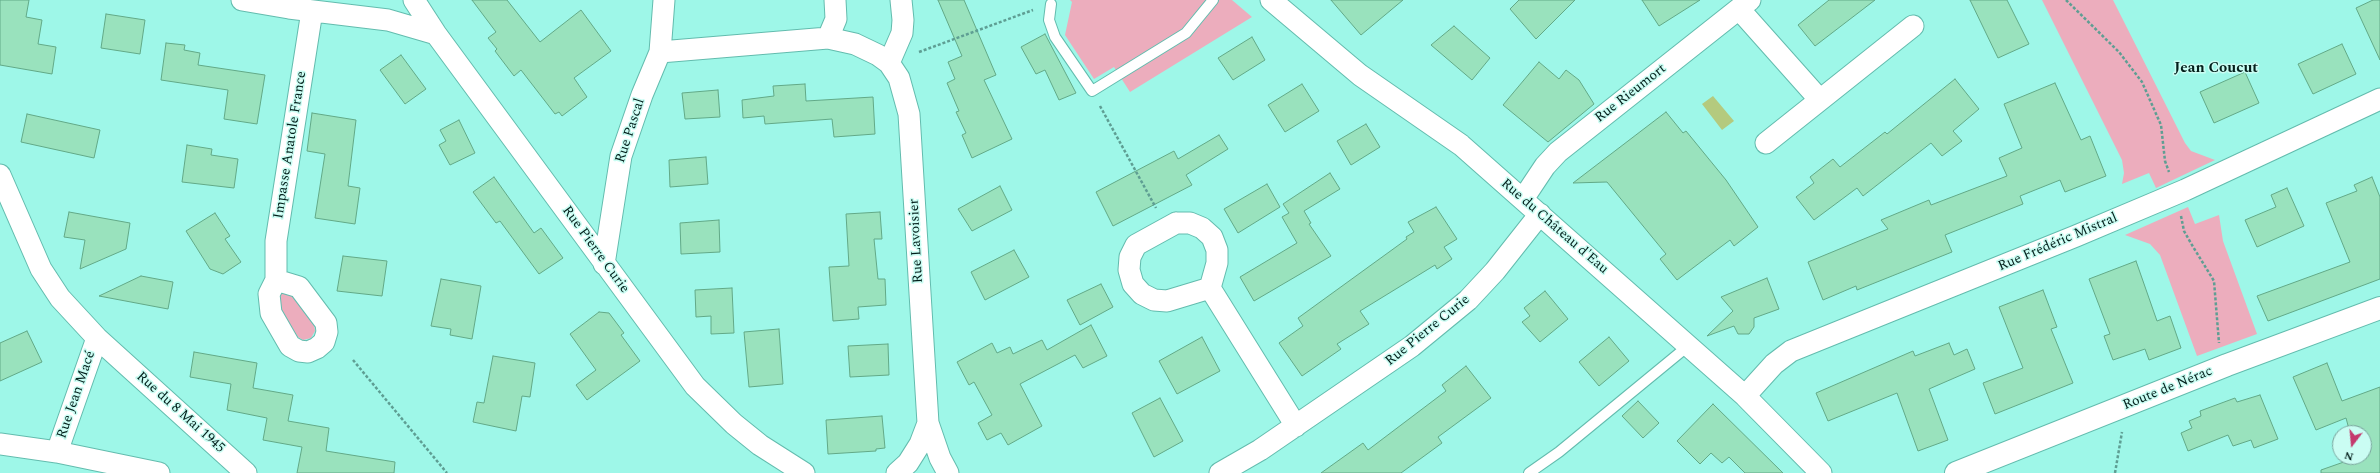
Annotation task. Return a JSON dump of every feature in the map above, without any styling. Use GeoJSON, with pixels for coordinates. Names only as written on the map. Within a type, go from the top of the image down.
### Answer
{"type":"FeatureCollection","features":[{"type":"Feature","properties":{"kind":"main road","name":"Route de Nérac"},"geometry":{"type":"LineString","coordinates":[[1956,473],[2226,365],[2380,308]]}},
{"type":"Feature","properties":{"kind":"street"},"geometry":{"type":"LineString","coordinates":[[242,0],[314,6],[388,20],[436,34]]}},
{"type":"Feature","properties":{"kind":"street","name":"Rue Pierre Curie"},"geometry":{"type":"LineString","coordinates":[[414,0],[436,34],[695,386],[734,424],[760,445],[804,473]]}},
{"type":"Feature","properties":{"kind":"street","name":"Rue Pascal"},"geometry":{"type":"LineString","coordinates":[[604,264],[621,156],[642,95],[660,52],[664,0]]}},
{"type":"Feature","properties":{"kind":"street"},"geometry":{"type":"LineString","coordinates":[[828,38],[836,19],[835,0]]}},
{"type":"Feature","properties":{"kind":"street"},"geometry":{"type":"LineString","coordinates":[[889,63],[902,33],[903,20],[901,0]]}},
{"type":"Feature","properties":{"kind":"street","name":"Rue du Château d'Eau"},"geometry":{"type":"LineString","coordinates":[[1271,0],[1360,75],[1447,134],[1523,199],[1745,396],[1821,473]]}},
{"type":"Feature","properties":{"kind":"street"},"geometry":{"type":"LineString","coordinates":[[1744,5],[1820,100]]}},
{"type":"Feature","properties":{"kind":"street","name":"Rue Rieumort"},"geometry":{"type":"LineString","coordinates":[[1523,199],[1545,166],[1558,152],[1744,5]]}},
{"type":"Feature","properties":{"kind":"street","name":"Impasse Anatole France"},"geometry":{"type":"LineString","coordinates":[[276,280],[276,242],[314,6]]}},
{"type":"Feature","properties":{"kind":"street"},"geometry":{"type":"LineString","coordinates":[[1766,143],[1913,26]]}},
{"type":"Feature","properties":{"kind":"street","name":"Rue Lavoisier"},"geometry":{"type":"LineString","coordinates":[[660,52],[828,38],[855,44],[878,55],[889,63],[899,78],[909,114],[928,423],[940,458],[948,473]]}},
{"type":"Feature","properties":{"kind":"street","name":"Rue Frédéric Mistral"},"geometry":{"type":"LineString","coordinates":[[1745,396],[1774,364],[1791,351],[2047,248],[2176,194],[2380,99]]}},
{"type":"Feature","properties":{"kind":"street","name":"Rue Jean Macé"},"geometry":{"type":"LineString","coordinates":[[0,176],[41,269],[60,298],[97,338],[132,370]]}},
{"type":"Feature","properties":{"kind":"street","name":"Rue Pierre Curie"},"geometry":{"type":"LineString","coordinates":[[1220,473],[1296,426],[1412,346],[1468,300],[1496,271],[1540,214]]}},
{"type":"Feature","properties":{"kind":"street"},"geometry":{"type":"LineString","coordinates":[[1210,288],[1167,301],[1154,300],[1142,294],[1133,284],[1128,270],[1130,257],[1136,245],[1176,223],[1190,222],[1202,228],[1212,237],[1217,250],[1217,264],[1210,288],[1296,426]]}},
{"type":"Feature","properties":{"kind":"street","name":"Rue Jean Macé"},"geometry":{"type":"LineString","coordinates":[[57,452],[97,338]]}},
{"type":"Feature","properties":{"kind":"street","name":"Rue du 8 Mai 1945"},"geometry":{"type":"LineString","coordinates":[[132,370],[246,473]]}},
{"type":"Feature","properties":{"kind":"street","name":"Rue Lavoisier"},"geometry":{"type":"LineString","coordinates":[[897,473],[908,463],[920,444],[928,423]]}},
{"type":"Feature","properties":{"kind":"street"},"geometry":{"type":"LineString","coordinates":[[0,444],[57,452],[159,473]]}},
{"type":"Feature","properties":{"kind":"lane"},"geometry":{"type":"LineString","coordinates":[[1051,4],[1049,20],[1055,37],[1092,91],[1186,33],[1213,0]]}},
{"type":"Feature","properties":{"kind":"lane"},"geometry":{"type":"LineString","coordinates":[[1529,473],[1559,452],[1688,346]]}},
{"type":"Feature","properties":{"kind":"path"},"geometry":{"type":"LineString","coordinates":[[2066,0],[2119,52],[2142,82],[2161,125],[2165,161],[2176,194],[2184,231],[2214,281],[2220,346]]}},
{"type":"Feature","properties":{"kind":"path"},"geometry":{"type":"LineString","coordinates":[[889,63],[1051,4]]}},
{"type":"Feature","properties":{"kind":"path"},"geometry":{"type":"LineString","coordinates":[[1092,91],[1167,228]]}},
{"type":"Feature","properties":{"kind":"path"},"geometry":{"type":"LineString","coordinates":[[352,360],[447,473]]}},
{"type":"Feature","properties":{"kind":"path"},"geometry":{"type":"LineString","coordinates":[[2115,473],[2123,429]]}},
{"type":"Feature","properties":{"kind":"shaded area"},"geometry":{"type":"Polygon","coordinates":[[[1070,0],[1232,0],[1252,17],[1130,92],[1114,67],[1094,79],[1065,35],[1072,2],[1070,0]]]}},
{"type":"Feature","properties":{"kind":"shaded area"},"geometry":{"type":"Polygon","coordinates":[[[2042,0],[2113,0],[2185,143],[2191,151],[2215,160],[2156,188],[2149,173],[2122,184],[2124,173],[2122,160],[2042,0]]]}},
{"type":"Feature","properties":{"kind":"shaded area"},"geometry":{"type":"Polygon","coordinates":[[[1713,96],[1734,121],[1722,130],[1702,104],[1713,96]]]}},
{"type":"Feature","properties":{"kind":"shaded area"},"geometry":{"type":"Polygon","coordinates":[[[2188,207],[2195,224],[2219,215],[2223,241],[2257,334],[2197,356],[2160,255],[2150,244],[2125,235],[2188,207]]]}},
{"type":"Feature","properties":{"kind":"shaded area"},"geometry":{"type":"Polygon","coordinates":[[[283,293],[291,295],[314,324],[315,331],[311,338],[303,340],[298,337],[276,306],[278,295],[283,293]]]}},
{"type":"Feature","properties":{"kind":"building"},"geometry":{"type":"Polygon","coordinates":[[[0,0],[29,0],[26,17],[42,20],[38,44],[56,47],[52,74],[0,65],[0,0]]]}},
{"type":"Feature","properties":{"kind":"building"},"geometry":{"type":"Polygon","coordinates":[[[472,0],[507,0],[540,42],[581,10],[611,51],[574,78],[587,97],[562,116],[559,112],[555,114],[521,70],[514,76],[495,51],[497,49],[488,38],[496,32],[472,0]]]}},
{"type":"Feature","properties":{"kind":"building"},"geometry":{"type":"Polygon","coordinates":[[[938,0],[964,0],[996,75],[984,80],[1012,139],[972,158],[962,135],[966,133],[956,112],[959,111],[947,83],[955,79],[948,62],[962,56],[938,0]]]}},
{"type":"Feature","properties":{"kind":"building"},"geometry":{"type":"Polygon","coordinates":[[[1331,0],[1403,0],[1361,35],[1331,0]]]}},
{"type":"Feature","properties":{"kind":"building"},"geometry":{"type":"Polygon","coordinates":[[[1519,0],[1575,0],[1536,39],[1510,9],[1519,0]]]}},
{"type":"Feature","properties":{"kind":"building"},"geometry":{"type":"Polygon","coordinates":[[[1642,0],[1700,0],[1659,26],[1642,0]]]}},
{"type":"Feature","properties":{"kind":"building"},"geometry":{"type":"Polygon","coordinates":[[[1829,0],[1875,0],[1815,46],[1798,25],[1829,0]]]}},
{"type":"Feature","properties":{"kind":"building"},"geometry":{"type":"Polygon","coordinates":[[[1970,0],[2007,0],[2029,44],[1998,58],[1970,0]]]}},
{"type":"Feature","properties":{"kind":"building"},"geometry":{"type":"Polygon","coordinates":[[[2373,0],[2380,0],[2380,60],[2356,8],[2373,0]]]}},
{"type":"Feature","properties":{"kind":"building"},"geometry":{"type":"Polygon","coordinates":[[[106,14],[145,20],[140,54],[101,48],[106,14]]]}},
{"type":"Feature","properties":{"kind":"building"},"geometry":{"type":"Polygon","coordinates":[[[1454,26],[1490,58],[1472,80],[1431,45],[1454,26]]]}},
{"type":"Feature","properties":{"kind":"building"},"geometry":{"type":"Polygon","coordinates":[[[1045,34],[1076,93],[1059,100],[1045,70],[1036,74],[1021,47],[1045,34]]]}},
{"type":"Feature","properties":{"kind":"building"},"geometry":{"type":"Polygon","coordinates":[[[1252,37],[1265,60],[1233,80],[1218,58],[1252,37]]]}},
{"type":"Feature","properties":{"kind":"building"},"geometry":{"type":"Polygon","coordinates":[[[166,43],[185,45],[184,50],[200,53],[198,65],[265,75],[257,124],[224,119],[228,90],[161,80],[166,43]]]}},
{"type":"Feature","properties":{"kind":"building"},"geometry":{"type":"Polygon","coordinates":[[[2342,44],[2356,74],[2313,94],[2298,64],[2342,44]]]}},
{"type":"Feature","properties":{"kind":"building"},"geometry":{"type":"Polygon","coordinates":[[[401,55],[426,89],[405,104],[380,70],[401,55]]]}},
{"type":"Feature","properties":{"kind":"building"},"geometry":{"type":"Polygon","coordinates":[[[1539,62],[1559,79],[1566,70],[1579,80],[1594,104],[1548,142],[1503,105],[1539,62]]]}},
{"type":"Feature","properties":{"kind":"building"},"geometry":{"type":"Polygon","coordinates":[[[2245,72],[2259,103],[2214,123],[2200,92],[2245,72]]]}},
{"type":"Feature","properties":{"kind":"building"},"geometry":{"type":"Polygon","coordinates":[[[1955,79],[1979,109],[1953,131],[1962,141],[1942,156],[1931,143],[1863,196],[1857,188],[1814,220],[1796,197],[1814,183],[1810,177],[1833,159],[1840,167],[1885,132],[1887,134],[1955,79]]]}},
{"type":"Feature","properties":{"kind":"building"},"geometry":{"type":"Polygon","coordinates":[[[2055,83],[2081,140],[2090,136],[2106,176],[2065,192],[2060,180],[2020,196],[2023,204],[1945,235],[1952,252],[1857,290],[1856,286],[1823,300],[1808,262],[1888,229],[1881,220],[1929,200],[1931,205],[2007,176],[1999,158],[2022,148],[2004,104],[2055,83]]]}},
{"type":"Feature","properties":{"kind":"building"},"geometry":{"type":"Polygon","coordinates":[[[805,84],[806,101],[873,97],[875,134],[834,137],[832,119],[765,124],[764,116],[743,118],[742,100],[774,96],[773,86],[805,84]]]}},
{"type":"Feature","properties":{"kind":"building"},"geometry":{"type":"Polygon","coordinates":[[[1302,84],[1319,111],[1285,132],[1268,105],[1302,84]]]}},
{"type":"Feature","properties":{"kind":"building"},"geometry":{"type":"Polygon","coordinates":[[[718,90],[720,117],[685,119],[682,93],[718,90]]]}},
{"type":"Feature","properties":{"kind":"building"},"geometry":{"type":"Polygon","coordinates":[[[1666,112],[1683,133],[1686,131],[1726,180],[1758,227],[1734,246],[1730,240],[1677,280],[1660,259],[1666,254],[1607,182],[1573,183],[1666,112]]]}},
{"type":"Feature","properties":{"kind":"building"},"geometry":{"type":"Polygon","coordinates":[[[312,113],[356,120],[348,186],[360,188],[355,224],[315,218],[325,154],[307,151],[312,113]]]}},
{"type":"Feature","properties":{"kind":"building"},"geometry":{"type":"Polygon","coordinates":[[[27,114],[100,130],[94,158],[21,142],[27,114]]]}},
{"type":"Feature","properties":{"kind":"building"},"geometry":{"type":"Polygon","coordinates":[[[459,120],[475,153],[450,165],[439,145],[446,141],[440,130],[459,120]]]}},
{"type":"Feature","properties":{"kind":"building"},"geometry":{"type":"Polygon","coordinates":[[[1366,124],[1380,147],[1351,165],[1337,141],[1366,124]]]}},
{"type":"Feature","properties":{"kind":"building"},"geometry":{"type":"Polygon","coordinates":[[[1219,135],[1228,149],[1186,175],[1192,185],[1113,226],[1096,192],[1174,151],[1178,159],[1219,135]]]}},
{"type":"Feature","properties":{"kind":"building"},"geometry":{"type":"Polygon","coordinates":[[[187,145],[212,149],[211,155],[238,159],[234,188],[182,182],[187,145]]]}},
{"type":"Feature","properties":{"kind":"building"},"geometry":{"type":"Polygon","coordinates":[[[706,157],[708,184],[670,187],[669,160],[706,157]]]}},
{"type":"Feature","properties":{"kind":"building"},"geometry":{"type":"Polygon","coordinates":[[[1330,173],[1340,189],[1304,211],[1311,223],[1309,224],[1331,256],[1254,301],[1240,277],[1297,243],[1282,217],[1289,213],[1283,204],[1330,173]]]}},
{"type":"Feature","properties":{"kind":"building"},"geometry":{"type":"Polygon","coordinates":[[[494,177],[534,233],[541,228],[563,258],[539,274],[500,221],[496,223],[473,192],[494,177]]]}},
{"type":"Feature","properties":{"kind":"building"},"geometry":{"type":"Polygon","coordinates":[[[2372,177],[2380,197],[2380,279],[2268,321],[2257,296],[2350,262],[2326,203],[2357,191],[2354,185],[2372,177]]]}},
{"type":"Feature","properties":{"kind":"building"},"geometry":{"type":"Polygon","coordinates":[[[1267,184],[1280,207],[1238,233],[1224,209],[1267,184]]]}},
{"type":"Feature","properties":{"kind":"building"},"geometry":{"type":"Polygon","coordinates":[[[1000,186],[1012,210],[972,231],[958,209],[1000,186]]]}},
{"type":"Feature","properties":{"kind":"building"},"geometry":{"type":"Polygon","coordinates":[[[2287,188],[2304,226],[2257,247],[2245,220],[2276,207],[2271,195],[2287,188]]]}},
{"type":"Feature","properties":{"kind":"building"},"geometry":{"type":"Polygon","coordinates":[[[1436,207],[1457,239],[1444,247],[1452,259],[1437,269],[1435,265],[1360,311],[1369,324],[1337,344],[1341,349],[1302,376],[1279,343],[1303,326],[1298,318],[1407,239],[1406,237],[1414,232],[1408,222],[1436,207]]]}},
{"type":"Feature","properties":{"kind":"building"},"geometry":{"type":"Polygon","coordinates":[[[69,212],[130,223],[126,249],[80,269],[85,240],[64,237],[69,212]]]}},
{"type":"Feature","properties":{"kind":"building"},"geometry":{"type":"Polygon","coordinates":[[[880,212],[882,239],[874,239],[878,279],[885,279],[886,305],[858,307],[859,319],[833,321],[829,267],[849,266],[846,214],[880,212]]]}},
{"type":"Feature","properties":{"kind":"building"},"geometry":{"type":"Polygon","coordinates":[[[215,213],[230,236],[225,239],[241,262],[223,274],[210,269],[186,231],[215,213]]]}},
{"type":"Feature","properties":{"kind":"building"},"geometry":{"type":"Polygon","coordinates":[[[719,220],[720,252],[681,254],[680,223],[719,220]]]}},
{"type":"Feature","properties":{"kind":"building"},"geometry":{"type":"Polygon","coordinates":[[[1014,250],[1029,277],[985,300],[971,272],[1014,250]]]}},
{"type":"Feature","properties":{"kind":"building"},"geometry":{"type":"Polygon","coordinates":[[[343,256],[387,261],[382,296],[337,291],[343,256]]]}},
{"type":"Feature","properties":{"kind":"building"},"geometry":{"type":"Polygon","coordinates":[[[2136,261],[2157,321],[2170,316],[2181,348],[2149,360],[2145,349],[2113,360],[2104,336],[2110,334],[2089,279],[2136,261]]]}},
{"type":"Feature","properties":{"kind":"building"},"geometry":{"type":"Polygon","coordinates":[[[141,276],[173,282],[168,309],[99,296],[141,276]]]}},
{"type":"Feature","properties":{"kind":"building"},"geometry":{"type":"Polygon","coordinates":[[[1767,278],[1779,309],[1754,318],[1754,327],[1749,334],[1738,334],[1734,326],[1707,336],[1733,311],[1721,297],[1767,278]]]}},
{"type":"Feature","properties":{"kind":"building"},"geometry":{"type":"Polygon","coordinates":[[[441,279],[481,286],[472,339],[450,335],[451,329],[431,326],[441,279]]]}},
{"type":"Feature","properties":{"kind":"building"},"geometry":{"type":"Polygon","coordinates":[[[1101,284],[1113,307],[1080,325],[1067,300],[1101,284]]]}},
{"type":"Feature","properties":{"kind":"building"},"geometry":{"type":"Polygon","coordinates":[[[732,288],[734,333],[711,334],[711,316],[696,317],[695,290],[732,288]]]}},
{"type":"Feature","properties":{"kind":"building"},"geometry":{"type":"Polygon","coordinates":[[[2043,290],[2057,327],[2051,329],[2073,383],[1995,414],[1983,383],[2023,368],[1999,307],[2043,290]]]}},
{"type":"Feature","properties":{"kind":"building"},"geometry":{"type":"Polygon","coordinates":[[[1545,291],[1568,319],[1540,342],[1522,322],[1530,316],[1524,308],[1545,291]]]}},
{"type":"Feature","properties":{"kind":"building"},"geometry":{"type":"Polygon","coordinates":[[[599,312],[609,313],[624,333],[621,335],[640,361],[587,400],[576,385],[596,370],[570,334],[599,312]]]}},
{"type":"Feature","properties":{"kind":"building"},"geometry":{"type":"Polygon","coordinates":[[[1091,325],[1107,356],[1083,368],[1075,355],[1020,384],[1042,426],[1008,445],[1001,433],[987,440],[978,423],[992,415],[974,382],[969,385],[957,362],[992,343],[997,353],[1010,347],[1013,354],[1042,340],[1047,350],[1091,325]]]}},
{"type":"Feature","properties":{"kind":"building"},"geometry":{"type":"Polygon","coordinates":[[[779,329],[783,384],[749,387],[744,332],[779,329]]]}},
{"type":"Feature","properties":{"kind":"building"},"geometry":{"type":"Polygon","coordinates":[[[27,331],[42,362],[0,381],[0,343],[27,331]]]}},
{"type":"Feature","properties":{"kind":"building"},"geometry":{"type":"Polygon","coordinates":[[[1202,337],[1220,371],[1177,394],[1159,361],[1202,337]]]}},
{"type":"Feature","properties":{"kind":"building"},"geometry":{"type":"Polygon","coordinates":[[[1609,337],[1629,361],[1599,386],[1579,362],[1609,337]]]}},
{"type":"Feature","properties":{"kind":"building"},"geometry":{"type":"Polygon","coordinates":[[[1949,343],[1954,355],[1967,349],[1975,369],[1929,389],[1948,440],[1918,451],[1897,393],[1828,421],[1816,393],[1913,351],[1915,356],[1949,343]]]}},
{"type":"Feature","properties":{"kind":"building"},"geometry":{"type":"Polygon","coordinates":[[[888,344],[889,375],[850,377],[848,346],[888,344]]]}},
{"type":"Feature","properties":{"kind":"building"},"geometry":{"type":"Polygon","coordinates":[[[194,352],[257,363],[253,388],[293,395],[288,421],[329,428],[326,451],[395,462],[394,473],[297,473],[302,447],[263,440],[267,418],[227,410],[231,384],[190,377],[194,352]]]}},
{"type":"Feature","properties":{"kind":"building"},"geometry":{"type":"Polygon","coordinates":[[[493,356],[535,363],[530,397],[522,396],[516,431],[473,422],[477,402],[484,403],[493,356]]]}},
{"type":"Feature","properties":{"kind":"building"},"geometry":{"type":"Polygon","coordinates":[[[2327,363],[2342,401],[2380,387],[2380,473],[2321,473],[2321,470],[2335,465],[2372,465],[2372,425],[2348,425],[2346,418],[2316,430],[2293,377],[2327,363]]]}},
{"type":"Feature","properties":{"kind":"building"},"geometry":{"type":"Polygon","coordinates":[[[1466,366],[1491,398],[1438,437],[1442,443],[1401,473],[1321,473],[1363,443],[1368,450],[1446,391],[1442,385],[1466,366]]]}},
{"type":"Feature","properties":{"kind":"building"},"geometry":{"type":"Polygon","coordinates":[[[2260,395],[2278,439],[2254,448],[2251,440],[2233,446],[2228,435],[2188,451],[2181,433],[2192,428],[2189,421],[2201,416],[2200,411],[2235,398],[2237,402],[2260,395]]]}},
{"type":"Feature","properties":{"kind":"building"},"geometry":{"type":"Polygon","coordinates":[[[1160,398],[1183,441],[1154,457],[1132,413],[1160,398]]]}},
{"type":"Feature","properties":{"kind":"building"},"geometry":{"type":"Polygon","coordinates":[[[1638,401],[1659,423],[1643,438],[1622,416],[1638,401]]]}},
{"type":"Feature","properties":{"kind":"building"},"geometry":{"type":"Polygon","coordinates":[[[1713,404],[1783,473],[1745,473],[1729,457],[1722,463],[1711,453],[1700,464],[1677,441],[1713,404]]]}},
{"type":"Feature","properties":{"kind":"building"},"geometry":{"type":"Polygon","coordinates":[[[882,416],[885,448],[876,449],[876,451],[828,454],[826,420],[882,416]]]}},
{"type":"Feature","properties":{"kind":"district","name":"Jean Coucut"},"geometry":{"type":"Point","coordinates":[2216,69]}}]}
